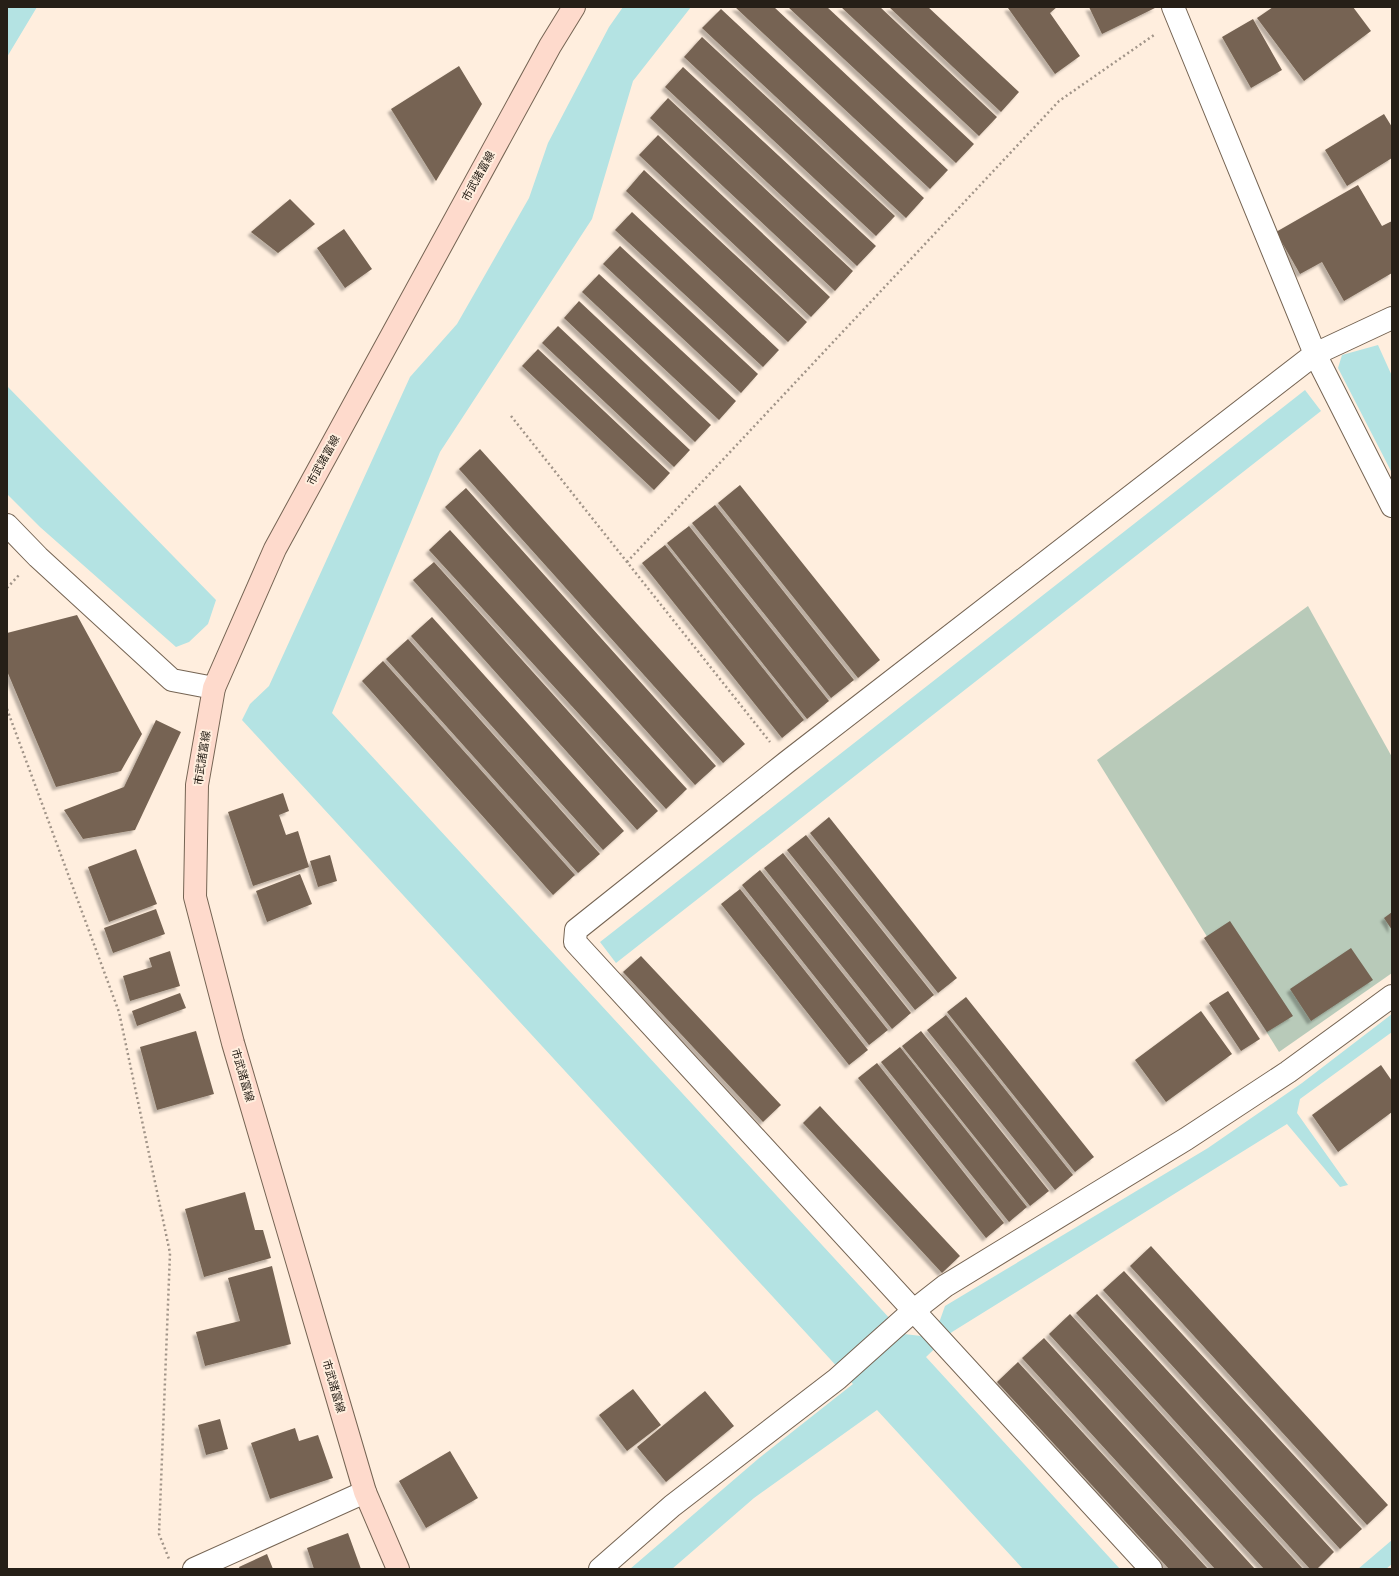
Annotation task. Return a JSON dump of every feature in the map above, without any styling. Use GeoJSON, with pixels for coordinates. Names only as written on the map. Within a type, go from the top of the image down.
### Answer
{"type":"FeatureCollection","features":[{"type":"Feature","properties":{"kind":"main road","name":"市武諸富線"},"geometry":{"type":"LineString","coordinates":[[398,1569],[365,1492],[233,1043],[196,897],[198,784],[214,688],[275,549],[550,46],[574,7]]}},
{"type":"Feature","properties":{"kind":"street"},"geometry":{"type":"LineString","coordinates":[[1176,13],[1315,354],[1392,506]]}},
{"type":"Feature","properties":{"kind":"street"},"geometry":{"type":"LineString","coordinates":[[1151,1569],[946,1347],[912,1318],[575,942],[576,930],[787,762],[1315,354],[1392,318]]}},
{"type":"Feature","properties":{"kind":"street"},"geometry":{"type":"LineString","coordinates":[[7,525],[38,557],[172,680],[214,688]]}},
{"type":"Feature","properties":{"kind":"street"},"geometry":{"type":"LineString","coordinates":[[600,1569],[672,1506],[837,1379],[912,1318],[945,1286],[1186,1139],[1288,1072],[1392,996]]}},
{"type":"Feature","properties":{"kind":"street"},"geometry":{"type":"LineString","coordinates":[[194,1569],[365,1492]]}},
{"type":"Feature","properties":{"kind":"path"},"geometry":{"type":"LineString","coordinates":[[627,562],[1059,101],[1176,13]]}},
{"type":"Feature","properties":{"kind":"path"},"geometry":{"type":"LineString","coordinates":[[511,416],[787,762]]}},
{"type":"Feature","properties":{"kind":"path"},"geometry":{"type":"LineString","coordinates":[[7,709],[119,1012],[170,1253],[159,1534],[170,1562]]}},
{"type":"Feature","properties":{"kind":"green space"},"geometry":{"type":"Polygon","coordinates":[[[1308,606],[1392,757],[1392,973],[1279,1052],[1097,760],[1308,606]]]}},
{"type":"Feature","properties":{"kind":"water"},"geometry":{"type":"Polygon","coordinates":[[[7,7],[37,7],[7,57],[7,7]]]}},
{"type":"Feature","properties":{"kind":"water"},"geometry":{"type":"Polygon","coordinates":[[[623,7],[691,7],[633,81],[592,219],[440,452],[332,713],[904,1334],[921,1336],[940,1320],[945,1306],[1208,1148],[1302,1083],[1392,1014],[1392,1032],[1300,1099],[1297,1113],[1348,1185],[1340,1187],[1287,1124],[952,1332],[926,1357],[1120,1569],[1023,1569],[877,1410],[754,1498],[672,1569],[630,1569],[758,1459],[853,1384],[242,720],[250,704],[269,686],[410,377],[457,324],[529,198],[548,143],[609,27],[623,7]]]}},
{"type":"Feature","properties":{"kind":"water"},"geometry":{"type":"Polygon","coordinates":[[[1378,345],[1392,376],[1392,473],[1338,368],[1342,355],[1378,345]]]}},
{"type":"Feature","properties":{"kind":"water"},"geometry":{"type":"Polygon","coordinates":[[[7,386],[216,600],[208,624],[189,642],[176,647],[40,527],[7,494],[7,386]]]}},
{"type":"Feature","properties":{"kind":"water"},"geometry":{"type":"Polygon","coordinates":[[[1305,390],[1321,411],[616,963],[600,942],[1305,390]]]}},
{"type":"Feature","properties":{"kind":"water"},"geometry":{"type":"Polygon","coordinates":[[[1392,1540],[1392,1564],[1386,1569],[1358,1569],[1392,1540]]]}},
{"type":"Feature","properties":{"kind":"building"},"geometry":{"type":"Polygon","coordinates":[[[735,7],[774,7],[948,170],[930,189],[735,7]]]}},
{"type":"Feature","properties":{"kind":"building"},"geometry":{"type":"Polygon","coordinates":[[[788,7],[827,7],[974,144],[956,163],[788,7]]]}},
{"type":"Feature","properties":{"kind":"building"},"geometry":{"type":"Polygon","coordinates":[[[841,7],[880,7],[997,117],[979,136],[841,7]]]}},
{"type":"Feature","properties":{"kind":"building"},"geometry":{"type":"Polygon","coordinates":[[[889,7],[928,7],[1019,92],[1001,112],[889,7]]]}},
{"type":"Feature","properties":{"kind":"building"},"geometry":{"type":"Polygon","coordinates":[[[1057,7],[1050,13],[1080,56],[1055,74],[1008,8],[1057,7]]]}},
{"type":"Feature","properties":{"kind":"building"},"geometry":{"type":"Polygon","coordinates":[[[1089,7],[1157,7],[1102,34],[1089,7]]]}},
{"type":"Feature","properties":{"kind":"building"},"geometry":{"type":"Polygon","coordinates":[[[1273,7],[1353,7],[1371,31],[1304,81],[1257,18],[1273,7]]]}},
{"type":"Feature","properties":{"kind":"building"},"geometry":{"type":"Polygon","coordinates":[[[721,9],[924,198],[906,218],[702,28],[721,9]]]}},
{"type":"Feature","properties":{"kind":"building"},"geometry":{"type":"Polygon","coordinates":[[[1253,19],[1282,70],[1251,88],[1222,37],[1253,19]]]}},
{"type":"Feature","properties":{"kind":"building"},"geometry":{"type":"Polygon","coordinates":[[[702,37],[895,216],[876,236],[684,57],[702,37]]]}},
{"type":"Feature","properties":{"kind":"building"},"geometry":{"type":"Polygon","coordinates":[[[459,66],[482,104],[436,181],[391,109],[459,66]]]}},
{"type":"Feature","properties":{"kind":"building"},"geometry":{"type":"Polygon","coordinates":[[[683,67],[876,246],[857,266],[665,87],[683,67]]]}},
{"type":"Feature","properties":{"kind":"building"},"geometry":{"type":"Polygon","coordinates":[[[668,98],[853,271],[835,291],[650,118],[668,98]]]}},
{"type":"Feature","properties":{"kind":"building"},"geometry":{"type":"Polygon","coordinates":[[[1384,114],[1392,127],[1392,158],[1347,186],[1325,150],[1384,114]]]}},
{"type":"Feature","properties":{"kind":"building"},"geometry":{"type":"Polygon","coordinates":[[[658,135],[830,297],[811,317],[639,155],[658,135]]]}},
{"type":"Feature","properties":{"kind":"building"},"geometry":{"type":"Polygon","coordinates":[[[644,170],[807,322],[788,342],[626,191],[644,170]]]}},
{"type":"Feature","properties":{"kind":"building"},"geometry":{"type":"Polygon","coordinates":[[[1358,185],[1382,226],[1392,221],[1392,273],[1344,301],[1322,262],[1300,274],[1276,232],[1358,185]]]}},
{"type":"Feature","properties":{"kind":"building"},"geometry":{"type":"Polygon","coordinates":[[[290,199],[315,224],[278,253],[251,232],[290,199]]]}},
{"type":"Feature","properties":{"kind":"building"},"geometry":{"type":"Polygon","coordinates":[[[632,212],[779,350],[763,367],[615,230],[632,212]]]}},
{"type":"Feature","properties":{"kind":"building"},"geometry":{"type":"Polygon","coordinates":[[[344,229],[372,269],[345,288],[317,248],[344,229]]]}},
{"type":"Feature","properties":{"kind":"building"},"geometry":{"type":"Polygon","coordinates":[[[620,246],[758,374],[741,393],[603,264],[620,246]]]}},
{"type":"Feature","properties":{"kind":"building"},"geometry":{"type":"Polygon","coordinates":[[[599,274],[736,401],[719,420],[582,292],[599,274]]]}},
{"type":"Feature","properties":{"kind":"building"},"geometry":{"type":"Polygon","coordinates":[[[579,301],[711,425],[695,442],[564,318],[579,301]]]}},
{"type":"Feature","properties":{"kind":"building"},"geometry":{"type":"Polygon","coordinates":[[[558,326],[690,450],[674,467],[542,343],[558,326]]]}},
{"type":"Feature","properties":{"kind":"building"},"geometry":{"type":"Polygon","coordinates":[[[538,349],[670,473],[654,490],[522,366],[538,349]]]}},
{"type":"Feature","properties":{"kind":"building"},"geometry":{"type":"Polygon","coordinates":[[[480,449],[745,744],[723,763],[459,469],[480,449]]]}},
{"type":"Feature","properties":{"kind":"building"},"geometry":{"type":"Polygon","coordinates":[[[740,485],[880,660],[858,678],[718,503],[740,485]]]}},
{"type":"Feature","properties":{"kind":"building"},"geometry":{"type":"Polygon","coordinates":[[[466,488],[716,766],[695,785],[445,507],[466,488]]]}},
{"type":"Feature","properties":{"kind":"building"},"geometry":{"type":"Polygon","coordinates":[[[715,505],[854,680],[831,698],[692,523],[715,505]]]}},
{"type":"Feature","properties":{"kind":"building"},"geometry":{"type":"Polygon","coordinates":[[[689,526],[829,701],[807,719],[667,543],[689,526]]]}},
{"type":"Feature","properties":{"kind":"building"},"geometry":{"type":"Polygon","coordinates":[[[450,530],[687,789],[666,809],[429,550],[450,530]]]}},
{"type":"Feature","properties":{"kind":"building"},"geometry":{"type":"Polygon","coordinates":[[[665,545],[804,720],[782,738],[642,563],[665,545]]]}},
{"type":"Feature","properties":{"kind":"building"},"geometry":{"type":"Polygon","coordinates":[[[434,562],[658,811],[637,830],[413,580],[434,562]]]}},
{"type":"Feature","properties":{"kind":"building"},"geometry":{"type":"Polygon","coordinates":[[[77,615],[142,734],[121,771],[56,787],[7,671],[7,633],[77,615]]]}},
{"type":"Feature","properties":{"kind":"building"},"geometry":{"type":"Polygon","coordinates":[[[432,617],[624,831],[603,850],[411,636],[432,617]]]}},
{"type":"Feature","properties":{"kind":"building"},"geometry":{"type":"Polygon","coordinates":[[[408,639],[600,854],[578,873],[386,659],[408,639]]]}},
{"type":"Feature","properties":{"kind":"building"},"geometry":{"type":"Polygon","coordinates":[[[383,661],[575,875],[553,895],[362,681],[383,661]]]}},
{"type":"Feature","properties":{"kind":"building"},"geometry":{"type":"Polygon","coordinates":[[[156,720],[181,732],[135,830],[83,839],[64,810],[124,787],[156,720]]]}},
{"type":"Feature","properties":{"kind":"building"},"geometry":{"type":"Polygon","coordinates":[[[283,793],[289,811],[279,815],[286,835],[298,831],[309,867],[253,886],[228,812],[283,793]]]}},
{"type":"Feature","properties":{"kind":"building"},"geometry":{"type":"Polygon","coordinates":[[[829,817],[957,978],[938,993],[810,833],[829,817]]]}},
{"type":"Feature","properties":{"kind":"building"},"geometry":{"type":"Polygon","coordinates":[[[806,835],[934,995],[915,1010],[787,850],[806,835]]]}},
{"type":"Feature","properties":{"kind":"building"},"geometry":{"type":"Polygon","coordinates":[[[136,849],[157,904],[109,922],[88,867],[136,849]]]}},
{"type":"Feature","properties":{"kind":"building"},"geometry":{"type":"Polygon","coordinates":[[[783,853],[911,1013],[892,1029],[764,868],[783,853]]]}},
{"type":"Feature","properties":{"kind":"building"},"geometry":{"type":"Polygon","coordinates":[[[330,855],[337,881],[318,887],[310,861],[330,855]]]}},
{"type":"Feature","properties":{"kind":"building"},"geometry":{"type":"Polygon","coordinates":[[[760,870],[888,1030],[869,1045],[742,885],[760,870]]]}},
{"type":"Feature","properties":{"kind":"building"},"geometry":{"type":"Polygon","coordinates":[[[300,874],[312,904],[267,922],[256,891],[300,874]]]}},
{"type":"Feature","properties":{"kind":"building"},"geometry":{"type":"Polygon","coordinates":[[[740,889],[868,1050],[849,1065],[721,904],[740,889]]]}},
{"type":"Feature","properties":{"kind":"building"},"geometry":{"type":"Polygon","coordinates":[[[156,909],[165,934],[113,953],[104,928],[156,909]]]}},
{"type":"Feature","properties":{"kind":"building"},"geometry":{"type":"Polygon","coordinates":[[[1392,912],[1392,930],[1384,918],[1392,912]]]}},
{"type":"Feature","properties":{"kind":"building"},"geometry":{"type":"Polygon","coordinates":[[[1230,921],[1293,1016],[1267,1032],[1204,938],[1230,921]]]}},
{"type":"Feature","properties":{"kind":"building"},"geometry":{"type":"Polygon","coordinates":[[[1351,948],[1373,980],[1311,1021],[1290,989],[1351,948]]]}},
{"type":"Feature","properties":{"kind":"building"},"geometry":{"type":"Polygon","coordinates":[[[170,951],[180,986],[130,1001],[123,976],[152,967],[149,958],[170,951]]]}},
{"type":"Feature","properties":{"kind":"building"},"geometry":{"type":"Polygon","coordinates":[[[641,956],[781,1105],[763,1122],[623,972],[641,956]]]}},
{"type":"Feature","properties":{"kind":"building"},"geometry":{"type":"Polygon","coordinates":[[[1228,991],[1260,1039],[1241,1051],[1209,1003],[1228,991]]]}},
{"type":"Feature","properties":{"kind":"building"},"geometry":{"type":"Polygon","coordinates":[[[180,993],[186,1008],[137,1026],[132,1011],[180,993]]]}},
{"type":"Feature","properties":{"kind":"building"},"geometry":{"type":"Polygon","coordinates":[[[966,997],[1094,1157],[1075,1172],[947,1012],[966,997]]]}},
{"type":"Feature","properties":{"kind":"building"},"geometry":{"type":"Polygon","coordinates":[[[1201,1011],[1232,1054],[1166,1102],[1135,1060],[1201,1011]]]}},
{"type":"Feature","properties":{"kind":"building"},"geometry":{"type":"Polygon","coordinates":[[[946,1015],[1073,1175],[1055,1190],[927,1030],[946,1015]]]}},
{"type":"Feature","properties":{"kind":"building"},"geometry":{"type":"Polygon","coordinates":[[[196,1031],[214,1094],[157,1110],[140,1047],[196,1031]]]}},
{"type":"Feature","properties":{"kind":"building"},"geometry":{"type":"Polygon","coordinates":[[[921,1031],[1049,1191],[1030,1206],[902,1046],[921,1031]]]}},
{"type":"Feature","properties":{"kind":"building"},"geometry":{"type":"Polygon","coordinates":[[[900,1047],[1027,1207],[1009,1222],[881,1062],[900,1047]]]}},
{"type":"Feature","properties":{"kind":"building"},"geometry":{"type":"Polygon","coordinates":[[[877,1063],[1004,1223],[986,1238],[858,1078],[877,1063]]]}},
{"type":"Feature","properties":{"kind":"building"},"geometry":{"type":"Polygon","coordinates":[[[1381,1065],[1392,1081],[1392,1112],[1338,1152],[1312,1115],[1381,1065]]]}},
{"type":"Feature","properties":{"kind":"building"},"geometry":{"type":"Polygon","coordinates":[[[820,1106],[960,1256],[942,1273],[803,1123],[820,1106]]]}},
{"type":"Feature","properties":{"kind":"building"},"geometry":{"type":"Polygon","coordinates":[[[245,1192],[255,1230],[263,1230],[271,1258],[204,1277],[185,1209],[245,1192]]]}},
{"type":"Feature","properties":{"kind":"building"},"geometry":{"type":"Polygon","coordinates":[[[1151,1246],[1388,1505],[1367,1525],[1130,1266],[1151,1246]]]}},
{"type":"Feature","properties":{"kind":"building"},"geometry":{"type":"Polygon","coordinates":[[[272,1266],[291,1344],[205,1366],[196,1332],[240,1321],[228,1278],[272,1266]]]}},
{"type":"Feature","properties":{"kind":"building"},"geometry":{"type":"Polygon","coordinates":[[[1124,1271],[1362,1529],[1340,1549],[1103,1290],[1124,1271]]]}},
{"type":"Feature","properties":{"kind":"building"},"geometry":{"type":"Polygon","coordinates":[[[1097,1294],[1334,1552],[1317,1569],[1310,1569],[1076,1313],[1097,1294]]]}},
{"type":"Feature","properties":{"kind":"building"},"geometry":{"type":"Polygon","coordinates":[[[1070,1314],[1303,1569],[1264,1569],[1049,1334],[1070,1314]]]}},
{"type":"Feature","properties":{"kind":"building"},"geometry":{"type":"Polygon","coordinates":[[[1044,1338],[1255,1569],[1215,1569],[1022,1358],[1044,1338]]]}},
{"type":"Feature","properties":{"kind":"building"},"geometry":{"type":"Polygon","coordinates":[[[1018,1362],[1208,1569],[1169,1569],[997,1382],[1018,1362]]]}},
{"type":"Feature","properties":{"kind":"building"},"geometry":{"type":"Polygon","coordinates":[[[633,1389],[661,1425],[627,1451],[599,1415],[633,1389]]]}},
{"type":"Feature","properties":{"kind":"building"},"geometry":{"type":"Polygon","coordinates":[[[705,1391],[734,1426],[666,1482],[637,1447],[705,1391]]]}},
{"type":"Feature","properties":{"kind":"building"},"geometry":{"type":"Polygon","coordinates":[[[220,1419],[228,1449],[206,1455],[198,1425],[220,1419]]]}},
{"type":"Feature","properties":{"kind":"building"},"geometry":{"type":"Polygon","coordinates":[[[295,1428],[299,1441],[318,1435],[333,1478],[270,1499],[251,1443],[295,1428]]]}},
{"type":"Feature","properties":{"kind":"building"},"geometry":{"type":"Polygon","coordinates":[[[450,1451],[478,1498],[426,1528],[399,1481],[450,1451]]]}},
{"type":"Feature","properties":{"kind":"building"},"geometry":{"type":"Polygon","coordinates":[[[348,1533],[361,1569],[314,1569],[307,1548],[348,1533]]]}},
{"type":"Feature","properties":{"kind":"building"},"geometry":{"type":"Polygon","coordinates":[[[267,1554],[273,1569],[240,1569],[239,1567],[267,1554]]]}}]}
